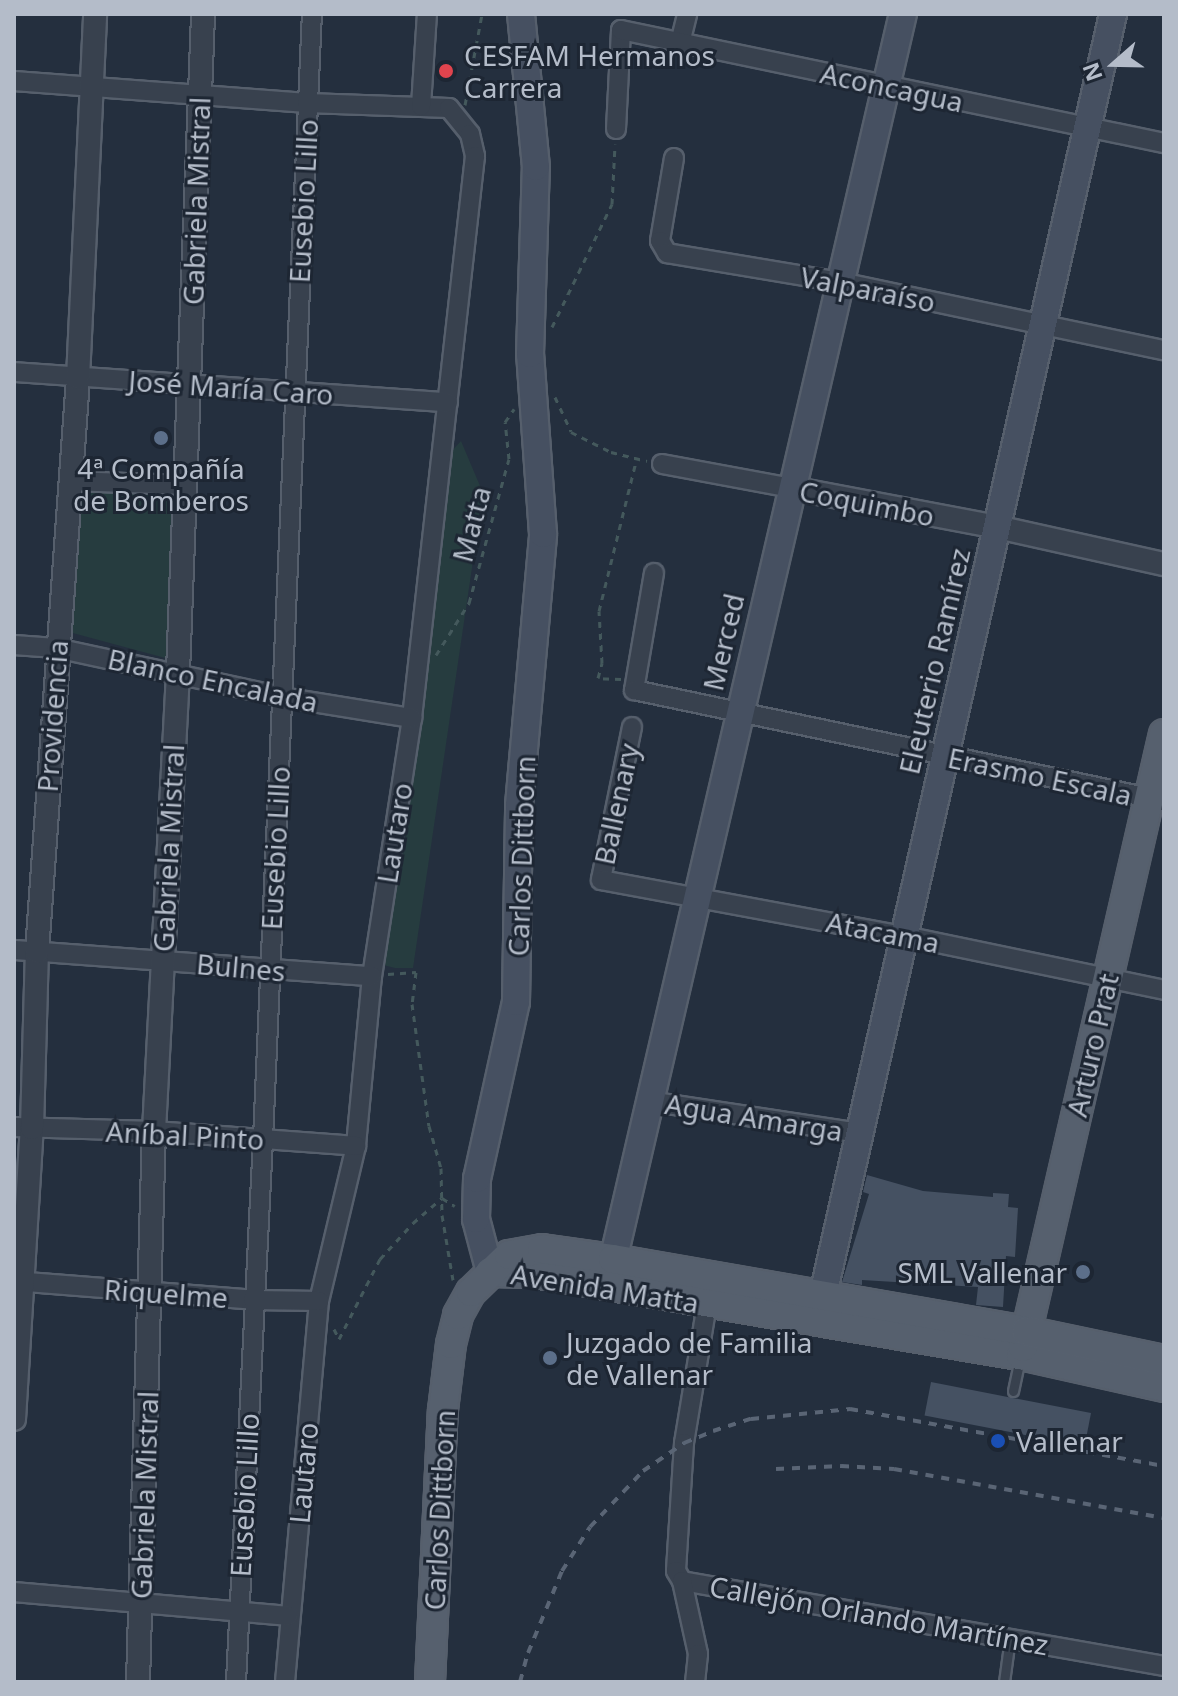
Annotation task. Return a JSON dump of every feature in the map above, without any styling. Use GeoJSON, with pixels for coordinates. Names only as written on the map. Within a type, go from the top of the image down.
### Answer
{"type":"FeatureCollection","features":[{"type":"Feature","properties":{"kind":"main road","name":"Carlos Dittborn"},"geometry":{"type":"LineString","coordinates":[[430,1682],[443,1410],[451,1344],[458,1315],[471,1292],[490,1272],[476,1219],[477,1179],[516,1002],[519,805],[543,534],[536,167],[521,14]]}},
{"type":"Feature","properties":{"kind":"main road","name":"Merced"},"geometry":{"type":"LineString","coordinates":[[610,1272],[903,14]]}},
{"type":"Feature","properties":{"kind":"main road","name":"Eleuterio Ramírez"},"geometry":{"type":"LineString","coordinates":[[819,1309],[1113,14]]}},
{"type":"Feature","properties":{"kind":"main road","name":"Arturo Prat"},"geometry":{"type":"LineString","coordinates":[[1023,1343],[1107,977],[1157,800],[1164,734]]}},
{"type":"Feature","properties":{"kind":"main road","name":"Avenida Matta"},"geometry":{"type":"LineString","coordinates":[[490,1272],[610,1272],[1023,1343],[1164,1360]]}},
{"type":"Feature","properties":{"kind":"main road","name":"Avenida Matta"},"geometry":{"type":"LineString","coordinates":[[610,1272],[707,1304],[819,1309]]}},
{"type":"Feature","properties":{"kind":"main road","name":"Avenida Matta"},"geometry":{"type":"LineString","coordinates":[[1023,1343],[1164,1387]]}},
{"type":"Feature","properties":{"kind":"street","name":"Providencia"},"geometry":{"type":"LineString","coordinates":[[14,1419],[23,1127],[78,378],[95,14]]}},
{"type":"Feature","properties":{"kind":"street","name":"Gabriela Mistral"},"geometry":{"type":"LineString","coordinates":[[138,1682],[154,1131],[178,672],[203,14]]}},
{"type":"Feature","properties":{"kind":"street","name":"Eusebio Lillo"},"geometry":{"type":"LineString","coordinates":[[236,1682],[312,14]]}},
{"type":"Feature","properties":{"kind":"street"},"geometry":{"type":"LineString","coordinates":[[421,106],[427,14]]}},
{"type":"Feature","properties":{"kind":"street"},"geometry":{"type":"LineString","coordinates":[[680,43],[687,14]]}},
{"type":"Feature","properties":{"kind":"street","name":"Aconcagua"},"geometry":{"type":"LineString","coordinates":[[616,129],[621,30],[1164,143]]}},
{"type":"Feature","properties":{"kind":"street"},"geometry":{"type":"LineString","coordinates":[[14,81],[307,103],[449,108],[462,122]]}},
{"type":"Feature","properties":{"kind":"street","name":"Lautaro"},"geometry":{"type":"LineString","coordinates":[[285,1682],[319,1301],[356,1146],[372,976],[412,718],[448,402],[475,156],[462,122]]}},
{"type":"Feature","properties":{"kind":"street","name":"Valparaíso"},"geometry":{"type":"LineString","coordinates":[[674,158],[660,241],[667,253],[840,282],[1164,350]]}},
{"type":"Feature","properties":{"kind":"street","name":"José María Caro"},"geometry":{"type":"LineString","coordinates":[[14,372],[448,402]]}},
{"type":"Feature","properties":{"kind":"street","name":"Coquimbo"},"geometry":{"type":"LineString","coordinates":[[662,464],[997,527],[1164,564]]}},
{"type":"Feature","properties":{"kind":"street"},"geometry":{"type":"LineString","coordinates":[[70,481],[184,485]]}},
{"type":"Feature","properties":{"kind":"street"},"geometry":{"type":"LineString","coordinates":[[635,685],[654,573]]}},
{"type":"Feature","properties":{"kind":"street","name":"Blanco Encalada"},"geometry":{"type":"LineString","coordinates":[[14,645],[56,648],[282,697],[412,718]]}},
{"type":"Feature","properties":{"kind":"street","name":"Erasmo Escala"},"geometry":{"type":"LineString","coordinates":[[635,685],[739,713],[1157,800]]}},
{"type":"Feature","properties":{"kind":"street","name":"Ballenary"},"geometry":{"type":"LineString","coordinates":[[601,880],[632,727]]}},
{"type":"Feature","properties":{"kind":"street","name":"Atacama"},"geometry":{"type":"LineString","coordinates":[[601,880],[904,936],[1164,990]]}},
{"type":"Feature","properties":{"kind":"street","name":"Bulnes"},"geometry":{"type":"LineString","coordinates":[[14,950],[372,976]]}},
{"type":"Feature","properties":{"kind":"street","name":"Agua Amarga"},"geometry":{"type":"LineString","coordinates":[[648,1101],[859,1133]]}},
{"type":"Feature","properties":{"kind":"street","name":"Aníbal Pinto"},"geometry":{"type":"LineString","coordinates":[[23,1127],[154,1131],[356,1146]]}},
{"type":"Feature","properties":{"kind":"street","name":"Riquelme"},"geometry":{"type":"LineString","coordinates":[[18,1282],[253,1300],[319,1301]]}},
{"type":"Feature","properties":{"kind":"street","name":"Callejón Orlando Martínez"},"geometry":{"type":"LineString","coordinates":[[707,1304],[684,1443],[676,1571],[682,1581],[1164,1666]]}},
{"type":"Feature","properties":{"kind":"street"},"geometry":{"type":"LineString","coordinates":[[682,1581],[698,1654],[695,1682]]}},
{"type":"Feature","properties":{"kind":"street"},"geometry":{"type":"LineString","coordinates":[[14,1592],[289,1616]]}},
{"type":"Feature","properties":{"kind":"lane"},"geometry":{"type":"LineString","coordinates":[[1013,1391],[1023,1343]]}},
{"type":"Feature","properties":{"kind":"lane"},"geometry":{"type":"LineString","coordinates":[[1004,1682],[1010,1638]]}},
{"type":"Feature","properties":{"kind":"path"},"geometry":{"type":"LineString","coordinates":[[462,122],[482,14]]}},
{"type":"Feature","properties":{"kind":"path"},"geometry":{"type":"LineString","coordinates":[[547,338],[612,204],[616,129]]}},
{"type":"Feature","properties":{"kind":"path"},"geometry":{"type":"LineString","coordinates":[[542,387],[571,432],[611,452],[662,464]]}},
{"type":"Feature","properties":{"kind":"path","name":"Matta"},"geometry":{"type":"LineString","coordinates":[[415,689],[469,603],[509,459],[505,422],[542,387]]}},
{"type":"Feature","properties":{"kind":"path"},"geometry":{"type":"LineString","coordinates":[[635,685],[598,678],[602,663],[599,611],[637,458]]}},
{"type":"Feature","properties":{"kind":"path"},"geometry":{"type":"LineString","coordinates":[[372,976],[416,972],[412,1004],[429,1126],[441,1168],[442,1198],[458,1315]]}},
{"type":"Feature","properties":{"kind":"path"},"geometry":{"type":"LineString","coordinates":[[442,1198],[476,1219]]}},
{"type":"Feature","properties":{"kind":"path"},"geometry":{"type":"LineString","coordinates":[[319,1301],[339,1339],[380,1259],[413,1223],[442,1198]]}},
{"type":"Feature","properties":{"kind":"green space"},"geometry":{"type":"Polygon","coordinates":[[[461,441],[483,493],[413,968],[395,968],[383,965],[418,730],[448,455],[461,441]]]}},
{"type":"Feature","properties":{"kind":"green space"},"geometry":{"type":"Polygon","coordinates":[[[78,491],[177,493],[169,659],[69,632],[78,491]]]}},
{"type":"Feature","properties":{"kind":"building"},"geometry":{"type":"Polygon","coordinates":[[[867,1175],[923,1191],[993,1197],[993,1193],[1009,1194],[1008,1207],[1018,1208],[1015,1257],[1006,1256],[1003,1307],[976,1305],[978,1287],[862,1280],[862,1285],[842,1282],[869,1194],[863,1192],[867,1175]]]}},
{"type":"Feature","properties":{"kind":"building"},"geometry":{"type":"Polygon","coordinates":[[[931,1382],[1091,1413],[1085,1446],[925,1415],[931,1382]]]}},
{"type":"Feature","properties":{"kind":"railway"},"geometry":{"type":"LineString","coordinates":[[520,1682],[528,1653],[562,1571],[590,1527],[643,1471],[684,1443],[713,1431],[751,1419],[850,1409],[1164,1466]]}},
{"type":"Feature","properties":{"kind":"railway"},"geometry":{"type":"LineString","coordinates":[[776,1469],[841,1466],[894,1469],[1164,1518]]}},
{"type":"Feature","properties":{"kind":"place","name":"CESFAM Hermanos Carrera"},"geometry":{"type":"Point","coordinates":[446,71]}},
{"type":"Feature","properties":{"kind":"place","name":"4ª Compañía de Bomberos"},"geometry":{"type":"Point","coordinates":[161,438]}},
{"type":"Feature","properties":{"kind":"place","name":"SML Vallenar"},"geometry":{"type":"Point","coordinates":[1083,1272]}},
{"type":"Feature","properties":{"kind":"place","name":"Juzgado de Familia de Vallenar"},"geometry":{"type":"Point","coordinates":[550,1358]}},
{"type":"Feature","properties":{"kind":"place","name":"Vallenar"},"geometry":{"type":"Point","coordinates":[998,1441]}}]}
